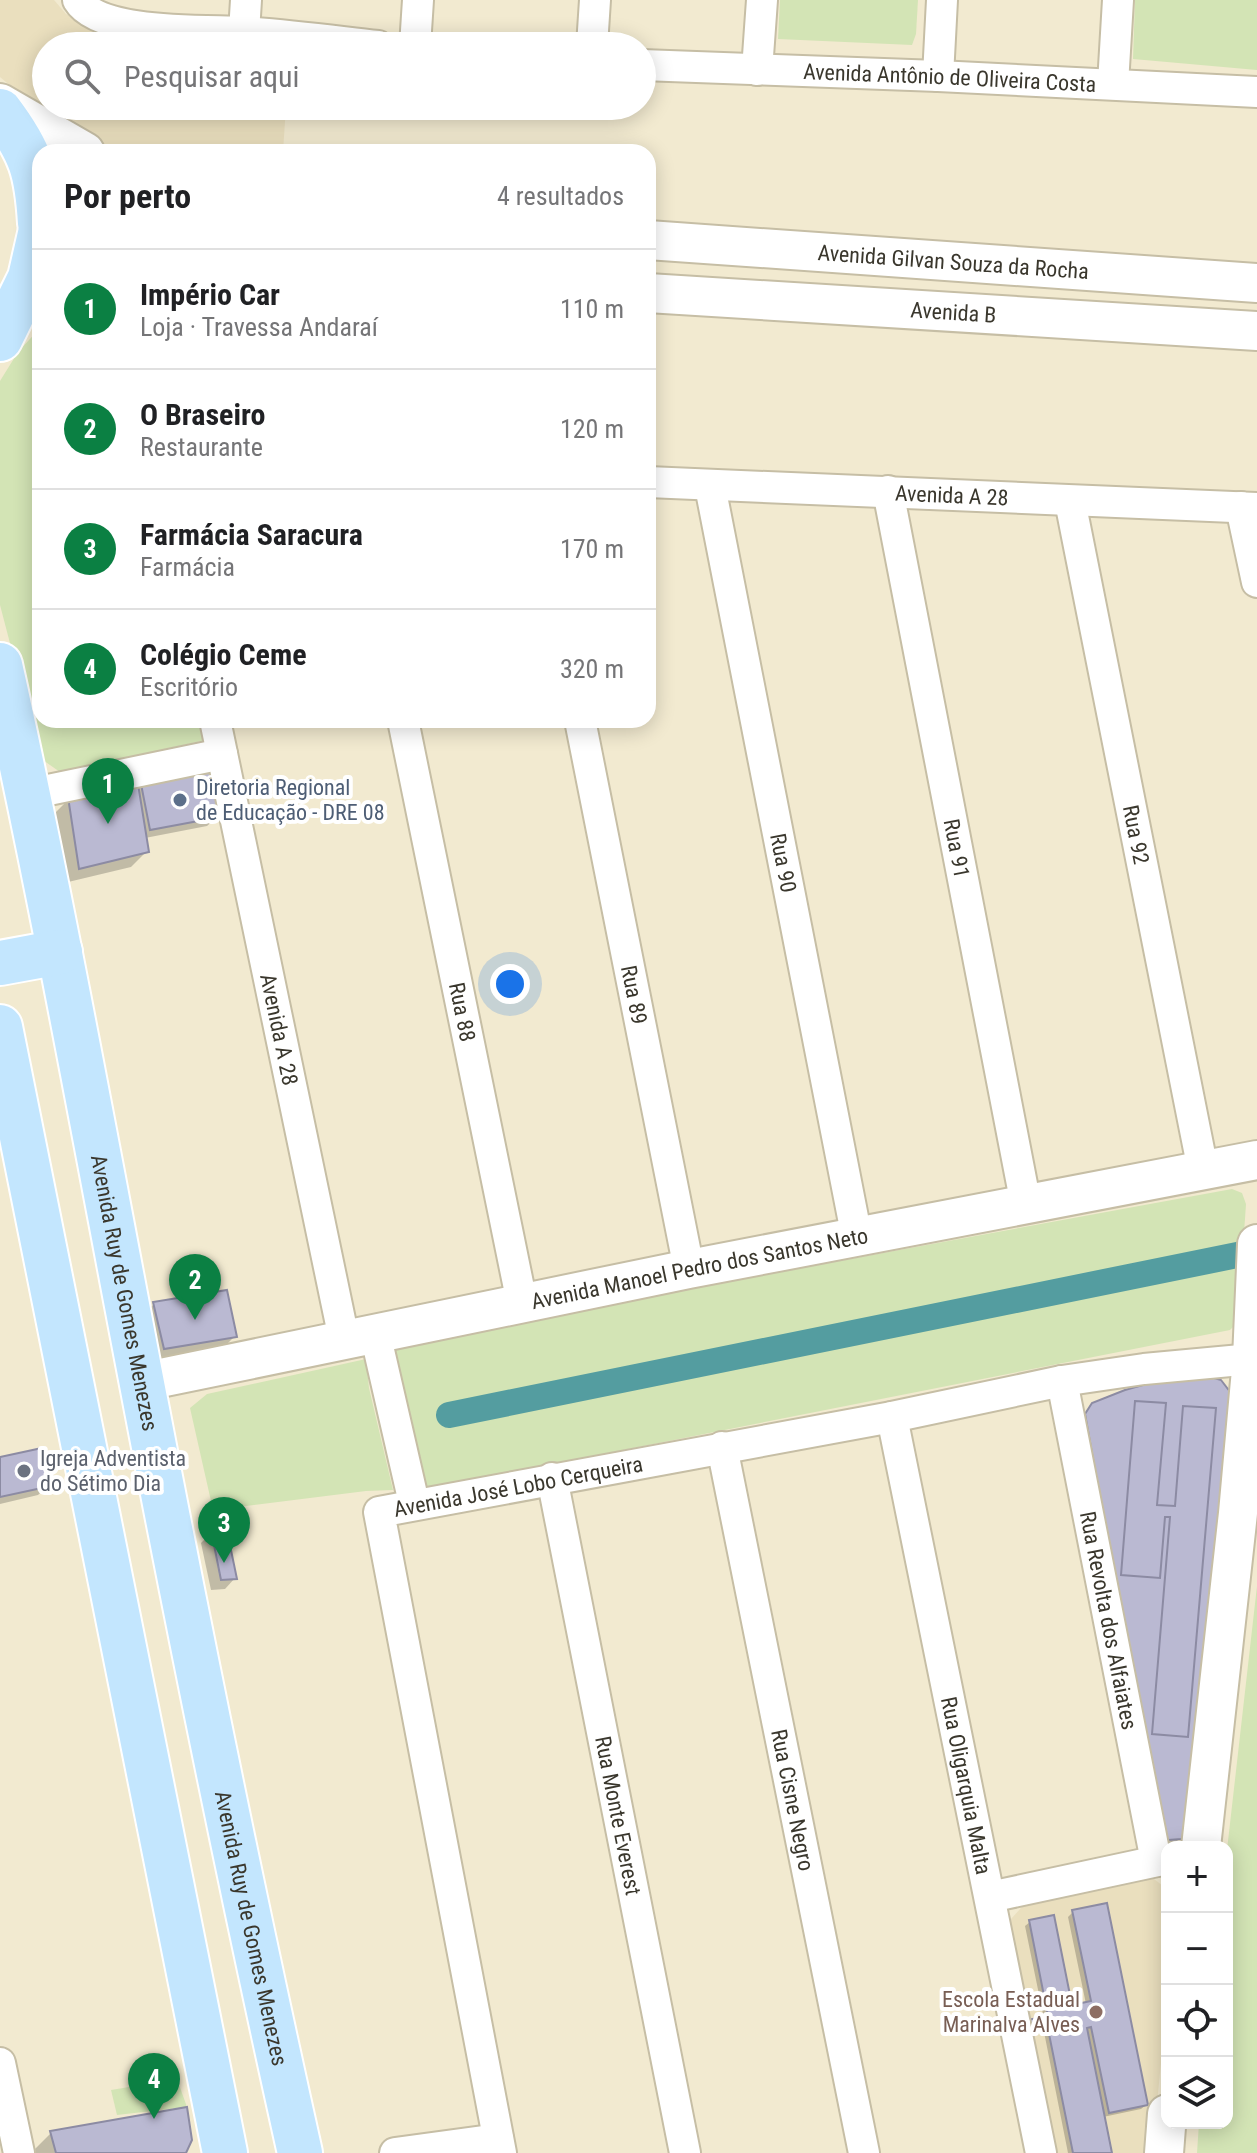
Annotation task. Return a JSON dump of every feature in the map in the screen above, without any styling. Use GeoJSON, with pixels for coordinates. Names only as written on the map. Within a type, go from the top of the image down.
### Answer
{"type":"FeatureCollection","features":[{"type":"Feature","properties":{"kind":"main road"},"geometry":{"type":"LineString","coordinates":[[0,111],[22,141],[32,168]]}},
{"type":"Feature","properties":{"kind":"main road"},"geometry":{"type":"LineString","coordinates":[[0,340],[32,269]]}},
{"type":"Feature","properties":{"kind":"main road","name":"Avenida Ruy de Gomes Menezes"},"geometry":{"type":"LineString","coordinates":[[0,665],[29,794],[141,1382],[258,1968],[300,2153]]}},
{"type":"Feature","properties":{"kind":"main road"},"geometry":{"type":"LineString","coordinates":[[0,963],[60,952]]}},
{"type":"Feature","properties":{"kind":"main road"},"geometry":{"type":"LineString","coordinates":[[0,1027],[225,2153]]}},
{"type":"Feature","properties":{"kind":"main road"},"geometry":{"type":"LineString","coordinates":[[190,1974],[258,1968]]}},
{"type":"Feature","properties":{"kind":"street"},"geometry":{"type":"LineString","coordinates":[[78,0],[83,8],[92,13],[148,29],[244,32],[246,0]]}},
{"type":"Feature","properties":{"kind":"street"},"geometry":{"type":"LineString","coordinates":[[416,32],[418,0]]}},
{"type":"Feature","properties":{"kind":"street"},"geometry":{"type":"LineString","coordinates":[[593,32],[595,0]]}},
{"type":"Feature","properties":{"kind":"street"},"geometry":{"type":"LineString","coordinates":[[757,70],[762,0]]}},
{"type":"Feature","properties":{"kind":"street"},"geometry":{"type":"LineString","coordinates":[[938,76],[942,0]]}},
{"type":"Feature","properties":{"kind":"street"},"geometry":{"type":"LineString","coordinates":[[1113,84],[1118,0]]}},
{"type":"Feature","properties":{"kind":"street","name":"Avenida Antônio de Oliveira Costa"},"geometry":{"type":"LineString","coordinates":[[656,66],[1257,92]]}},
{"type":"Feature","properties":{"kind":"street"},"geometry":{"type":"LineString","coordinates":[[0,103],[71,144]]}},
{"type":"Feature","properties":{"kind":"street","name":"Avenida Gilvan Souza da Rocha"},"geometry":{"type":"LineString","coordinates":[[656,241],[1257,283]]}},
{"type":"Feature","properties":{"kind":"street","name":"Avenida B"},"geometry":{"type":"LineString","coordinates":[[656,293],[1257,331]]}},
{"type":"Feature","properties":{"kind":"street"},"geometry":{"type":"LineString","coordinates":[[0,340],[32,318]]}},
{"type":"Feature","properties":{"kind":"street","name":"Avenida A 28"},"geometry":{"type":"LineString","coordinates":[[656,483],[1249,507]]}},
{"type":"Feature","properties":{"kind":"street","name":"Rua 90"},"geometry":{"type":"LineString","coordinates":[[710,486],[857,1238]]}},
{"type":"Feature","properties":{"kind":"street","name":"Rua 91"},"geometry":{"type":"LineString","coordinates":[[888,491],[1026,1205]]}},
{"type":"Feature","properties":{"kind":"street","name":"Rua 92"},"geometry":{"type":"LineString","coordinates":[[1070,501],[1203,1170]]}},
{"type":"Feature","properties":{"kind":"street"},"geometry":{"type":"LineString","coordinates":[[1249,507],[1257,582]]}},
{"type":"Feature","properties":{"kind":"street","name":"Avenida A 28"},"geometry":{"type":"LineString","coordinates":[[217,728],[360,1336],[414,1503]]}},
{"type":"Feature","properties":{"kind":"street","name":"Rua 88"},"geometry":{"type":"LineString","coordinates":[[405,728],[522,1303]]}},
{"type":"Feature","properties":{"kind":"street","name":"Rua 89"},"geometry":{"type":"LineString","coordinates":[[582,728],[689,1269]]}},
{"type":"Feature","properties":{"kind":"street"},"geometry":{"type":"LineString","coordinates":[[29,794],[222,754]]}},
{"type":"Feature","properties":{"kind":"street","name":"Avenida Manoel Pedro dos Santos Neto"},"geometry":{"type":"LineString","coordinates":[[141,1382],[689,1269],[1257,1160]]}},
{"type":"Feature","properties":{"kind":"street"},"geometry":{"type":"LineString","coordinates":[[1202,1841],[1238,1513],[1252,1359],[1257,1244]]}},
{"type":"Feature","properties":{"kind":"street","name":"Avenida José Lobo Cerqueira"},"geometry":{"type":"LineString","coordinates":[[499,2146],[379,1512],[414,1503],[892,1417],[1062,1381],[1144,1369],[1252,1359]]}},
{"type":"Feature","properties":{"kind":"street","name":"Rua Revolta dos Alfaiates"},"geometry":{"type":"LineString","coordinates":[[1062,1381],[1161,1860]]}},
{"type":"Feature","properties":{"kind":"street","name":"Rua Oligarquia Malta"},"geometry":{"type":"LineString","coordinates":[[892,1417],[1041,2153]]}},
{"type":"Feature","properties":{"kind":"street","name":"Rua Cisne Negro"},"geometry":{"type":"LineString","coordinates":[[722,1447],[864,2153]]}},
{"type":"Feature","properties":{"kind":"street","name":"Rua Monte Everest"},"geometry":{"type":"LineString","coordinates":[[552,1478],[685,2153]]}},
{"type":"Feature","properties":{"kind":"street"},"geometry":{"type":"LineString","coordinates":[[990,1897],[1161,1860]]}},
{"type":"Feature","properties":{"kind":"street"},"geometry":{"type":"LineString","coordinates":[[0,2063],[19,2153]]}},
{"type":"Feature","properties":{"kind":"street"},"geometry":{"type":"LineString","coordinates":[[1164,2153],[1166,2129]]}},
{"type":"Feature","properties":{"kind":"street"},"geometry":{"type":"LineString","coordinates":[[395,2153],[499,2146]]}},
{"type":"Feature","properties":{"kind":"shaded area"},"geometry":{"type":"Polygon","coordinates":[[[0,0],[54,0],[66,14],[92,30],[103,32],[32,32],[32,101],[0,77],[0,0]]]}},
{"type":"Feature","properties":{"kind":"shaded area"},"geometry":{"type":"Polygon","coordinates":[[[64,120],[285,120],[284,144],[104,144],[64,120]]]}},
{"type":"Feature","properties":{"kind":"shaded area","name":"Escola Estadual Marinalva Alves"},"geometry":{"type":"Polygon","coordinates":[[[1136,1875],[1154,1879],[1161,1884],[1161,2063],[1152,2153],[1055,2153],[1008,1935],[1011,1919],[1028,1900],[1136,1875]]]}},
{"type":"Feature","properties":{"kind":"green space"},"geometry":{"type":"Polygon","coordinates":[[[780,0],[918,0],[916,34],[912,45],[778,39],[780,0]]]}},
{"type":"Feature","properties":{"kind":"green space"},"geometry":{"type":"Polygon","coordinates":[[[1135,0],[1257,0],[1257,70],[1133,59],[1135,0]]]}},
{"type":"Feature","properties":{"kind":"green space"},"geometry":{"type":"Polygon","coordinates":[[[32,337],[32,727],[0,605],[0,381],[32,337]]]}},
{"type":"Feature","properties":{"kind":"green space"},"geometry":{"type":"Polygon","coordinates":[[[32,728],[203,728],[206,740],[60,772],[40,758],[32,728]]]}},
{"type":"Feature","properties":{"kind":"green space"},"geometry":{"type":"Polygon","coordinates":[[[1232,1189],[1242,1193],[1246,1204],[1238,1322],[1230,1330],[426,1489],[392,1343],[1232,1189]]]}},
{"type":"Feature","properties":{"kind":"green space"},"geometry":{"type":"Polygon","coordinates":[[[366,1359],[369,1388],[393,1490],[213,1510],[190,1408],[207,1394],[366,1359]]]}},
{"type":"Feature","properties":{"kind":"green space"},"geometry":{"type":"Polygon","coordinates":[[[1257,1586],[1257,2153],[1197,2153],[1199,2129],[1233,2129],[1233,1841],[1228,1841],[1257,1586]]]}},
{"type":"Feature","properties":{"kind":"green space"},"geometry":{"type":"Polygon","coordinates":[[[177,2079],[187,2107],[117,2115],[111,2090],[177,2079]]]}},
{"type":"Feature","properties":{"kind":"building","name":"Diretoria Regional de Educação - DRE 08"},"geometry":{"type":"Polygon","coordinates":[[[212,770],[220,817],[150,830],[141,784],[212,770]]]}},
{"type":"Feature","properties":{"kind":"building"},"geometry":{"type":"Polygon","coordinates":[[[138,784],[149,852],[79,869],[68,797],[138,784]]]}},
{"type":"Feature","properties":{"kind":"building"},"geometry":{"type":"Polygon","coordinates":[[[227,1290],[237,1337],[164,1349],[153,1302],[227,1290]]]}},
{"type":"Feature","properties":{"kind":"building"},"geometry":{"type":"Polygon","coordinates":[[[1207,1376],[1221,1380],[1234,1397],[1187,1836],[1168,1840],[1160,1835],[1085,1414],[1092,1403],[1125,1390],[1150,1383],[1207,1376]]]}},
{"type":"Feature","properties":{"kind":"building"},"geometry":{"type":"Polygon","coordinates":[[[1135,1401],[1166,1403],[1157,1505],[1175,1506],[1183,1406],[1216,1408],[1188,1737],[1152,1734],[1170,1517],[1165,1517],[1160,1578],[1121,1575],[1135,1401]]]}},
{"type":"Feature","properties":{"kind":"building","name":"Igreja Adventista do Sétimo Dia"},"geometry":{"type":"Polygon","coordinates":[[[42,1448],[51,1486],[0,1497],[0,1457],[42,1448]]]}},
{"type":"Feature","properties":{"kind":"building"},"geometry":{"type":"Polygon","coordinates":[[[226,1526],[237,1579],[221,1580],[211,1530],[226,1526]]]}},
{"type":"Feature","properties":{"kind":"building","name":"Escola Estadual Marinalva Alves"},"geometry":{"type":"Polygon","coordinates":[[[1107,1903],[1148,2105],[1109,2113],[1091,2027],[1087,2028],[1112,2153],[1073,2153],[1048,2029],[1030,2032],[1027,2020],[1048,2016],[1029,1920],[1054,1915],[1072,2005],[1091,2001],[1072,1910],[1107,1903]]]}},
{"type":"Feature","properties":{"kind":"building"},"geometry":{"type":"Polygon","coordinates":[[[187,2107],[192,2140],[186,2153],[56,2153],[50,2131],[187,2107]]]}},
{"type":"Feature","properties":{"kind":"waterway"},"geometry":{"type":"LineString","coordinates":[[449,1415],[1257,1251]]}},
{"type":"Feature","properties":{"kind":"place","name":"Diretoria Regional de Educação - DRE 08"},"geometry":{"type":"Point","coordinates":[180,800]}},
{"type":"Feature","properties":{"kind":"place","name":"Império Car"},"geometry":{"type":"Point","coordinates":[108,824]}},
{"type":"Feature","properties":{"kind":"place","name":"O Braseiro"},"geometry":{"type":"Point","coordinates":[195,1320]}},
{"type":"Feature","properties":{"kind":"place","name":"Igreja Adventista do Sétimo Dia"},"geometry":{"type":"Point","coordinates":[24,1471]}},
{"type":"Feature","properties":{"kind":"place","name":"Farmácia Saracura"},"geometry":{"type":"Point","coordinates":[224,1563]}},
{"type":"Feature","properties":{"kind":"place","name":"Escola Estadual Marinalva Alves"},"geometry":{"type":"Point","coordinates":[1096,2012]}},
{"type":"Feature","properties":{"kind":"place","name":"Colégio Ceme"},"geometry":{"type":"Point","coordinates":[154,2119]}}]}
